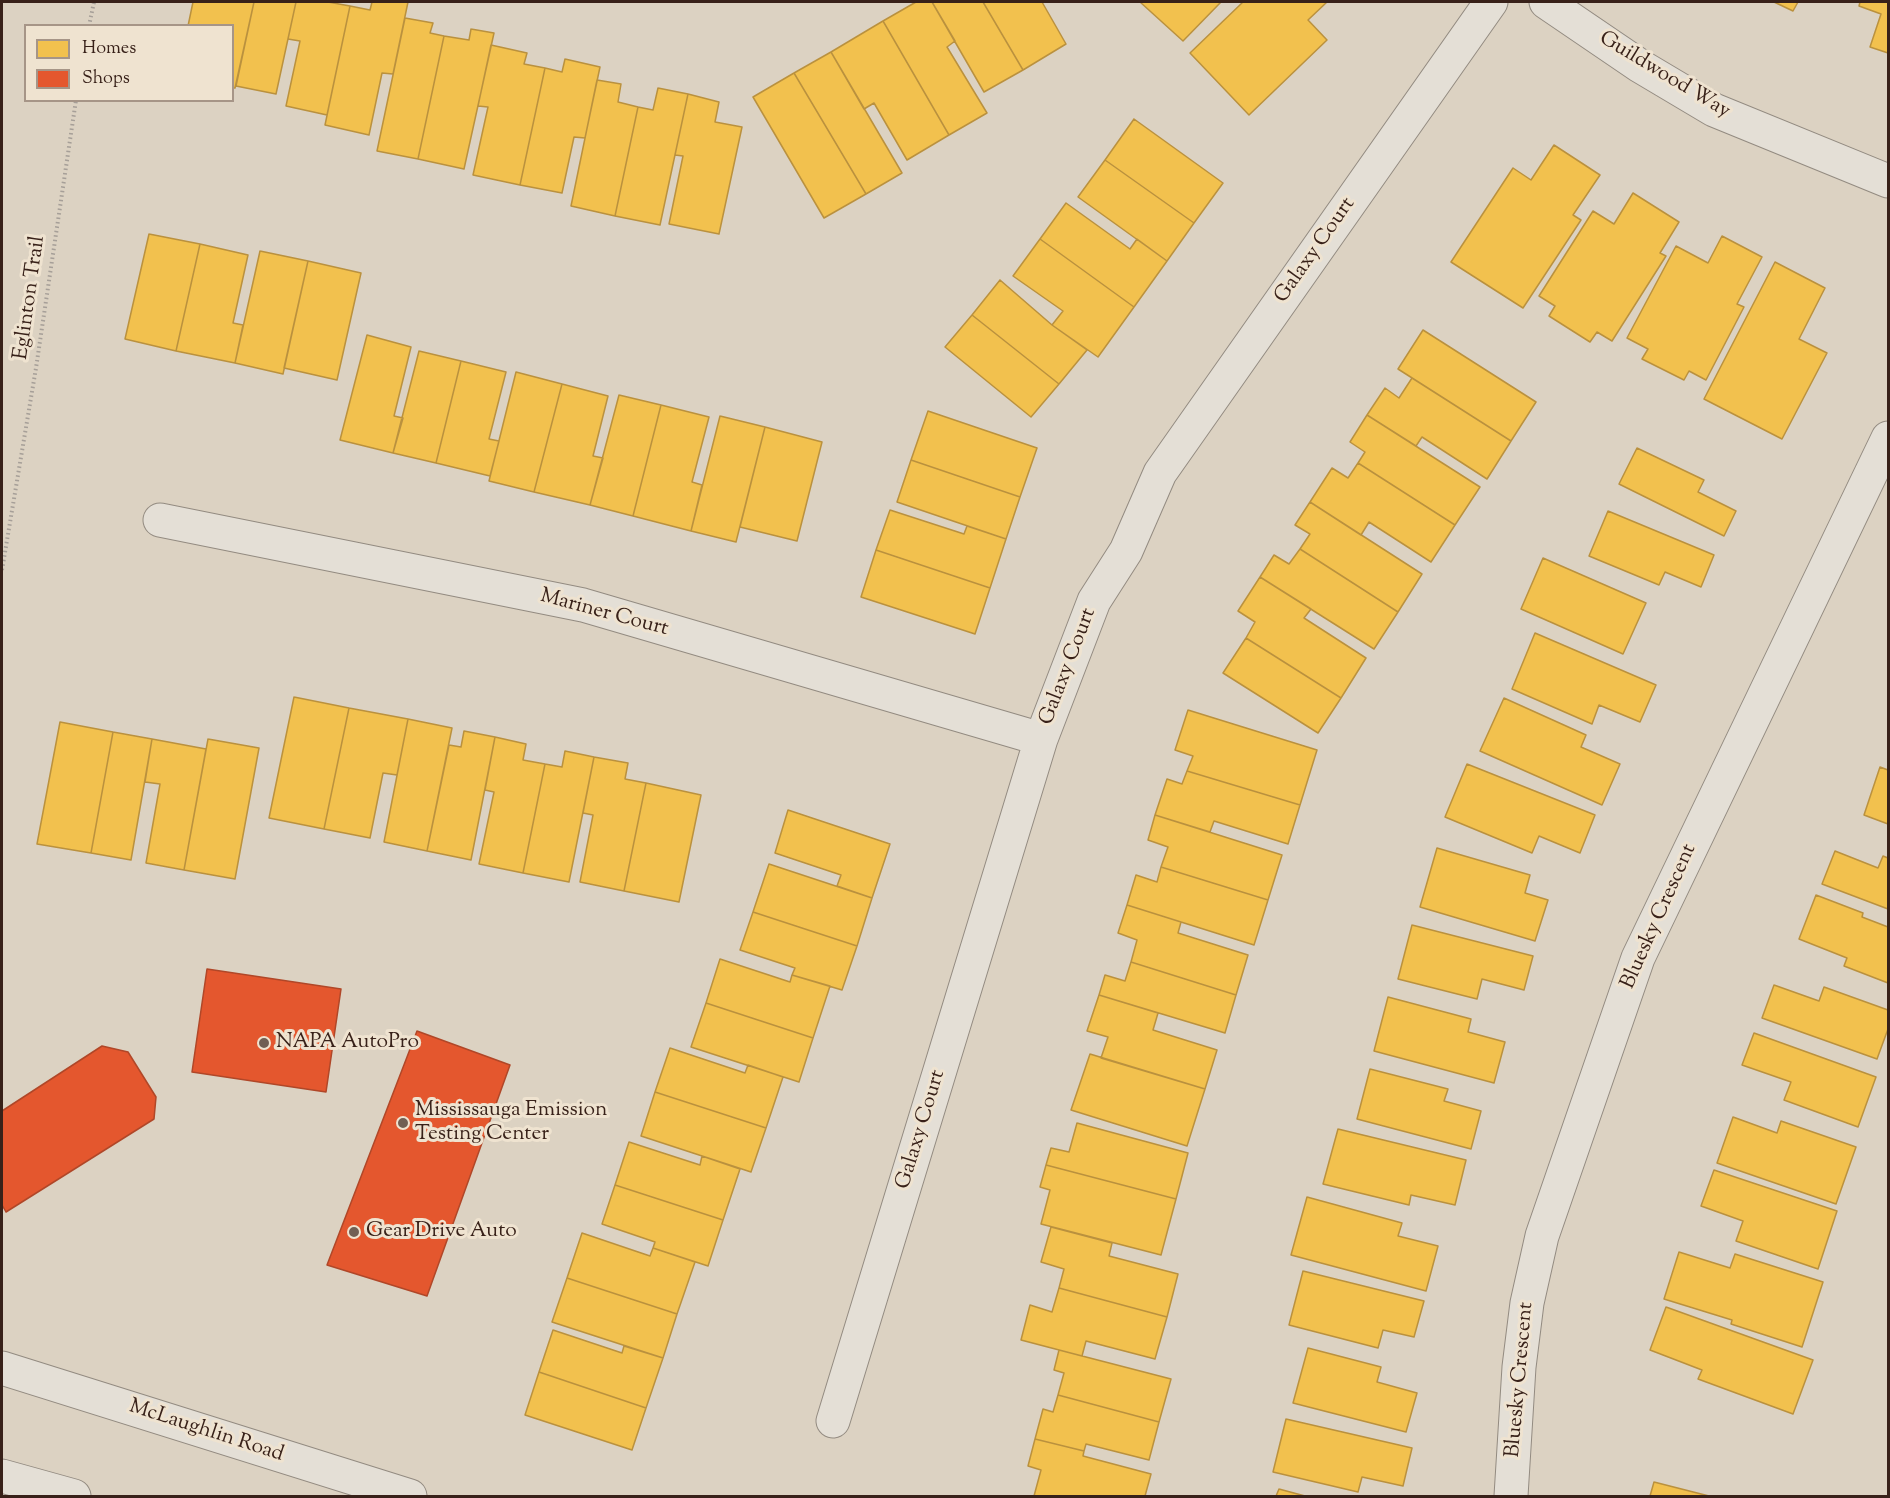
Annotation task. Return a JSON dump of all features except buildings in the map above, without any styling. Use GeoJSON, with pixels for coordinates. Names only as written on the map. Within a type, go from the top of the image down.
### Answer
{"type":"FeatureCollection","features":[{"type":"Feature","properties":{"kind":"street","name":"Galaxy Court"},"geometry":{"type":"LineString","coordinates":[[833,1421],[1041,739],[1094,601],[1125,551],[1160,473],[1491,2]]}},
{"type":"Feature","properties":{"kind":"street","name":"Guildwood Way"},"geometry":{"type":"LineString","coordinates":[[1546,2],[1640,66],[1714,110],[1888,180]]}},
{"type":"Feature","properties":{"kind":"street","name":"Bluesky Crescent"},"geometry":{"type":"LineString","coordinates":[[1511,1497],[1520,1356],[1527,1303],[1542,1236],[1638,958],[1888,438]]}},
{"type":"Feature","properties":{"kind":"street","name":"Mariner Court"},"geometry":{"type":"LineString","coordinates":[[160,520],[583,604],[1041,739]]}},
{"type":"Feature","properties":{"kind":"street","name":"McLaughlin Road"},"geometry":{"type":"LineString","coordinates":[[2,1368],[410,1497]]}},
{"type":"Feature","properties":{"kind":"street"},"geometry":{"type":"LineString","coordinates":[[2,1476],[74,1497]]}},
{"type":"Feature","properties":{"kind":"path"},"geometry":{"type":"LineString","coordinates":[[89,24],[94,2]]}},
{"type":"Feature","properties":{"kind":"path","name":"Eglinton Trail"},"geometry":{"type":"LineString","coordinates":[[2,570],[36,368],[76,102]]}},
{"type":"Feature","properties":{"kind":"place","name":"NAPA AutoPro"},"geometry":{"type":"Point","coordinates":[264,1043]}},
{"type":"Feature","properties":{"kind":"place","name":"Mississauga Emission Testing Center"},"geometry":{"type":"Point","coordinates":[403,1123]}},
{"type":"Feature","properties":{"kind":"place","name":"Gear Drive Auto"},"geometry":{"type":"Point","coordinates":[354,1232]}}]}
